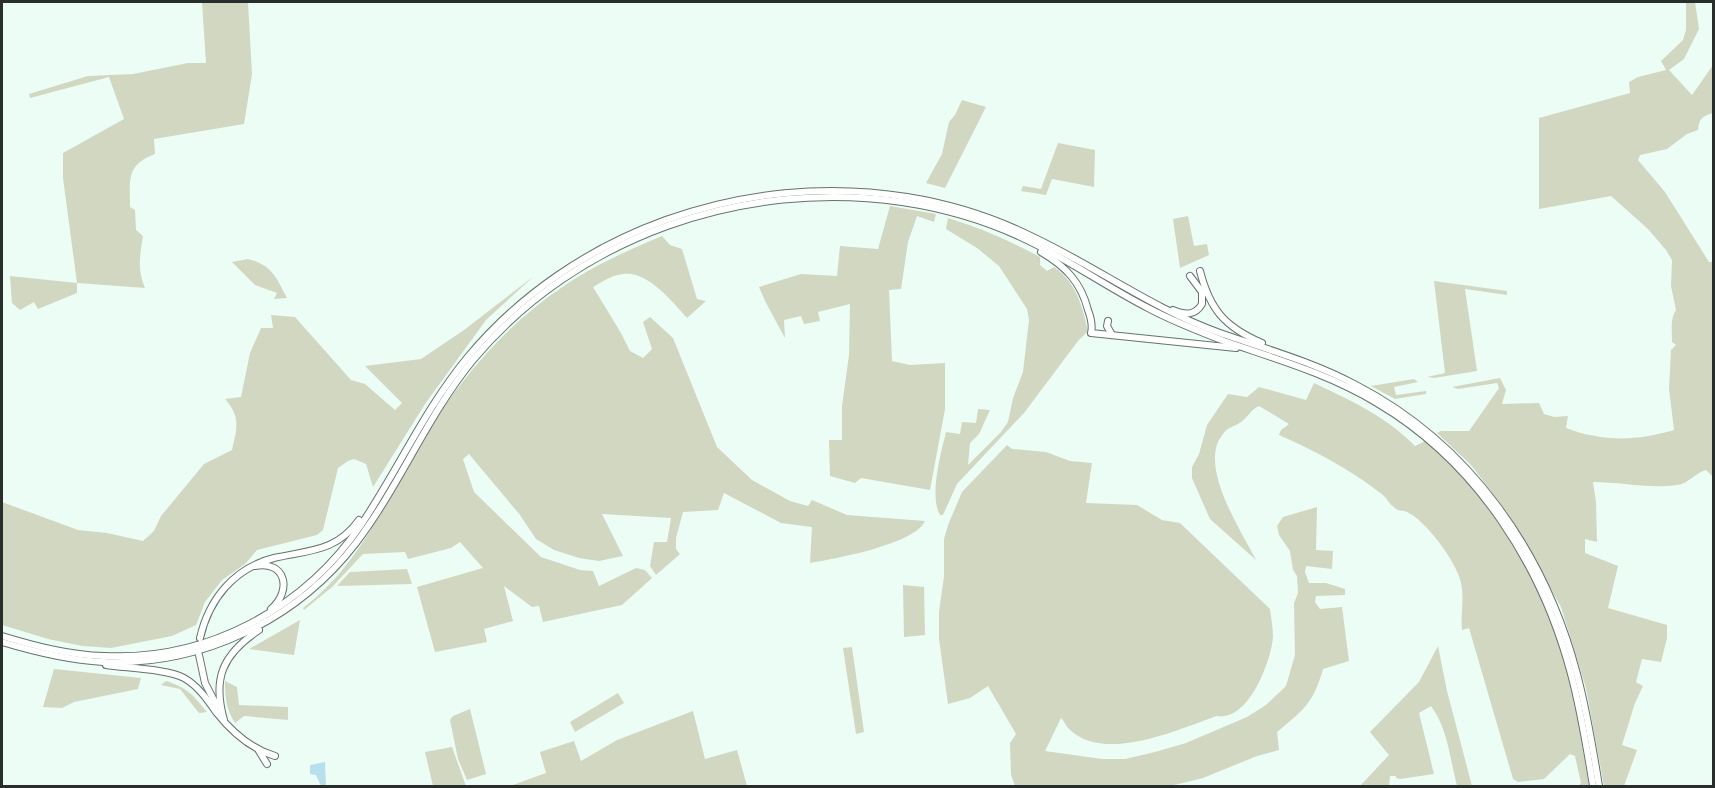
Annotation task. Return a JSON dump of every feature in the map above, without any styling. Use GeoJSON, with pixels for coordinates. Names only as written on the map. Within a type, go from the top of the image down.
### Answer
{"type":"FeatureCollection","features":[{"type":"Feature","properties":{"kind":"highway"},"geometry":{"type":"LineString","coordinates":[[2,636],[70,653],[129,656],[157,654],[208,642],[260,619],[304,589],[347,545],[443,390],[464,361],[506,316],[544,286],[594,253],[645,227],[698,209],[752,197],[808,191],[868,192],[906,196],[952,207],[1016,229],[1050,245],[1183,319],[1320,368]]}},
{"type":"Feature","properties":{"kind":"highway"},"geometry":{"type":"LineString","coordinates":[[225,721],[220,705],[219,687],[222,672],[232,653],[243,642],[288,612],[324,579],[355,543],[376,513],[448,394],[489,341],[547,290],[621,245],[709,212],[754,202],[806,196],[859,197],[941,209],[993,226],[1039,246],[1149,309],[1180,324],[1295,365],[1350,388],[1401,418],[1425,437],[1460,469],[1496,512],[1530,567],[1555,621],[1578,700],[1593,786]]}},
{"type":"Feature","properties":{"kind":"highway"},"geometry":{"type":"LineString","coordinates":[[993,226],[1040,251],[1067,270],[1082,291],[1092,322],[1091,333],[1231,347],[1295,365]]}},
{"type":"Feature","properties":{"kind":"highway"},"geometry":{"type":"LineString","coordinates":[[1200,271],[1213,307],[1235,330],[1380,398],[1428,432],[1470,472],[1510,522],[1539,573],[1566,637],[1583,697],[1599,786]]}},
{"type":"Feature","properties":{"kind":"highway"},"geometry":{"type":"LineString","coordinates":[[1120,286],[1176,312],[1187,314],[1198,310],[1203,299],[1202,292],[1190,276]]}},
{"type":"Feature","properties":{"kind":"highway"},"geometry":{"type":"LineString","coordinates":[[1108,321],[1107,326],[1112,334]]}},
{"type":"Feature","properties":{"kind":"highway"},"geometry":{"type":"LineString","coordinates":[[1092,322],[1100,327]]}},
{"type":"Feature","properties":{"kind":"highway"},"geometry":{"type":"LineString","coordinates":[[200,638],[205,619],[215,599],[230,581],[261,561],[317,550],[336,542],[356,525],[390,477]]}},
{"type":"Feature","properties":{"kind":"highway"},"geometry":{"type":"LineString","coordinates":[[208,642],[268,611],[281,598],[284,588],[280,574],[264,566],[249,568]]}},
{"type":"Feature","properties":{"kind":"highway"},"geometry":{"type":"LineString","coordinates":[[55,656],[86,661],[123,662],[189,654],[209,649],[253,630],[296,603]]}},
{"type":"Feature","properties":{"kind":"highway"},"geometry":{"type":"LineString","coordinates":[[2,642],[73,661],[180,675],[203,694],[243,740],[275,756]]}},
{"type":"Feature","properties":{"kind":"highway"},"geometry":{"type":"LineString","coordinates":[[199,655],[205,683],[225,721]]}},
{"type":"Feature","properties":{"kind":"highway"},"geometry":{"type":"LineString","coordinates":[[257,748],[267,764]]}},
{"type":"Feature","properties":{"kind":"green space"},"geometry":{"type":"Polygon","coordinates":[[[202,2],[248,2],[252,74],[244,124],[154,139],[155,154],[134,168],[130,181],[130,207],[135,210],[136,230],[143,236],[140,268],[145,288],[77,283],[63,178],[63,153],[124,119],[109,77],[30,98],[29,94],[88,76],[133,74],[188,63],[206,63],[202,2]]]}},
{"type":"Feature","properties":{"kind":"green space"},"geometry":{"type":"Polygon","coordinates":[[[1686,2],[1695,2],[1699,29],[1684,59],[1669,70],[1692,95],[1713,65],[1713,113],[1702,118],[1698,130],[1687,134],[1667,149],[1640,155],[1638,160],[1665,192],[1709,262],[1713,262],[1713,477],[1706,470],[1685,483],[1677,485],[1593,482],[1597,542],[1585,539],[1585,553],[1618,566],[1608,608],[1667,625],[1667,638],[1661,662],[1642,659],[1636,682],[1643,686],[1635,703],[1622,745],[1637,750],[1624,786],[1604,786],[1586,688],[1561,607],[1507,512],[1471,465],[1437,433],[1469,431],[1499,388],[1497,383],[1458,389],[1452,387],[1500,378],[1506,390],[1502,404],[1539,403],[1544,414],[1554,417],[1568,416],[1566,428],[1580,433],[1606,438],[1633,438],[1674,430],[1669,389],[1671,350],[1676,345],[1672,342],[1672,321],[1676,310],[1671,286],[1672,260],[1648,229],[1611,196],[1539,209],[1539,118],[1630,93],[1629,82],[1638,77],[1666,70],[1661,61],[1683,40],[1686,30],[1686,2]]]}},
{"type":"Feature","properties":{"kind":"green space"},"geometry":{"type":"Polygon","coordinates":[[[962,100],[986,107],[945,188],[926,183],[942,154],[949,122],[962,100]]]}},
{"type":"Feature","properties":{"kind":"green space"},"geometry":{"type":"Polygon","coordinates":[[[1058,143],[1095,150],[1094,187],[1052,179],[1046,195],[1021,191],[1023,186],[1041,189],[1058,143]]]}},
{"type":"Feature","properties":{"kind":"green space"},"geometry":{"type":"Polygon","coordinates":[[[890,206],[936,214],[934,222],[917,216],[908,242],[901,289],[889,290],[892,361],[910,365],[945,363],[945,409],[930,490],[861,478],[855,483],[830,476],[829,440],[842,440],[842,406],[849,355],[850,304],[818,312],[820,321],[804,324],[801,316],[784,320],[785,338],[759,287],[801,274],[837,276],[840,246],[878,249],[890,206]]]}},
{"type":"Feature","properties":{"kind":"green space"},"geometry":{"type":"Polygon","coordinates":[[[1188,216],[1194,246],[1207,244],[1209,255],[1180,268],[1173,219],[1188,216]]]}},
{"type":"Feature","properties":{"kind":"green space"},"geometry":{"type":"Polygon","coordinates":[[[948,218],[1018,246],[1040,257],[1040,265],[1047,271],[1054,267],[1062,273],[1081,304],[1088,331],[1024,413],[957,484],[943,515],[940,515],[937,507],[936,486],[946,432],[960,434],[962,422],[976,423],[978,409],[990,410],[979,434],[970,443],[968,465],[1001,432],[1008,422],[1013,398],[1023,372],[1029,320],[1027,309],[999,266],[977,248],[946,229],[948,218]]]}},
{"type":"Feature","properties":{"kind":"green space"},"geometry":{"type":"Polygon","coordinates":[[[662,236],[670,245],[682,249],[697,299],[706,301],[687,318],[659,288],[632,274],[607,279],[593,287],[630,351],[643,358],[652,349],[643,322],[650,317],[673,338],[717,447],[752,480],[790,501],[808,506],[812,500],[847,515],[925,521],[918,529],[906,537],[873,549],[810,563],[812,527],[781,523],[724,493],[718,510],[683,512],[676,538],[676,549],[680,554],[656,575],[650,566],[654,542],[667,542],[671,518],[602,514],[623,556],[599,561],[579,558],[554,550],[536,539],[520,515],[469,454],[463,459],[474,492],[541,557],[580,570],[593,571],[599,586],[636,568],[645,570],[652,578],[622,605],[543,622],[539,606],[532,607],[504,586],[513,621],[484,629],[487,642],[435,652],[417,587],[483,568],[460,542],[451,548],[408,559],[405,552],[363,554],[332,587],[304,610],[303,608],[341,572],[356,552],[435,420],[466,378],[501,338],[540,303],[573,280],[610,259],[662,236]]]}},
{"type":"Feature","properties":{"kind":"green space"},"geometry":{"type":"Polygon","coordinates":[[[248,259],[268,268],[287,298],[274,299],[277,293],[255,285],[232,262],[248,259]]]}},
{"type":"Feature","properties":{"kind":"green space"},"geometry":{"type":"Polygon","coordinates":[[[10,276],[77,283],[77,293],[38,309],[34,302],[20,310],[12,303],[10,276]]]}},
{"type":"Feature","properties":{"kind":"green space"},"geometry":{"type":"Polygon","coordinates":[[[534,276],[486,320],[425,404],[373,487],[366,464],[354,459],[338,468],[323,530],[317,535],[257,550],[245,564],[222,580],[205,602],[196,625],[172,636],[111,648],[82,646],[48,639],[2,625],[2,502],[78,530],[107,533],[143,541],[154,531],[161,516],[204,464],[232,450],[236,417],[225,399],[241,397],[250,353],[261,328],[273,328],[271,315],[295,317],[351,380],[365,384],[395,410],[402,403],[365,366],[421,359],[464,330],[534,276]]]}},
{"type":"Feature","properties":{"kind":"green space"},"geometry":{"type":"Polygon","coordinates":[[[1434,281],[1507,291],[1507,295],[1465,289],[1477,371],[1434,378],[1427,377],[1445,373],[1434,281]]]}},
{"type":"Feature","properties":{"kind":"green space"},"geometry":{"type":"Polygon","coordinates":[[[1414,379],[1418,382],[1394,387],[1396,395],[1426,391],[1426,394],[1395,399],[1371,386],[1414,379]]]}},
{"type":"Feature","properties":{"kind":"green space"},"geometry":{"type":"Polygon","coordinates":[[[1314,383],[1380,418],[1415,446],[1425,441],[1475,492],[1497,521],[1533,582],[1560,648],[1576,709],[1589,786],[1578,786],[1581,783],[1575,756],[1570,754],[1544,779],[1518,782],[1513,779],[1469,628],[1462,630],[1462,590],[1459,576],[1444,550],[1422,523],[1407,512],[1396,509],[1367,483],[1331,460],[1279,435],[1281,430],[1289,424],[1259,406],[1225,432],[1216,447],[1215,463],[1224,497],[1256,560],[1210,519],[1192,478],[1192,467],[1199,454],[1207,425],[1228,394],[1247,397],[1259,387],[1306,400],[1314,383]]]}},
{"type":"Feature","properties":{"kind":"green space"},"geometry":{"type":"Polygon","coordinates":[[[1007,445],[1012,449],[1046,452],[1070,461],[1092,463],[1086,503],[1137,505],[1162,520],[1180,523],[1270,609],[1272,623],[1273,637],[1263,675],[1239,710],[1163,735],[1121,744],[1102,744],[1084,739],[1069,729],[1061,718],[1045,751],[1102,759],[1125,759],[1186,743],[1247,717],[1266,705],[1286,686],[1295,655],[1294,603],[1298,593],[1297,576],[1293,570],[1290,551],[1279,535],[1277,526],[1283,517],[1317,507],[1316,550],[1333,551],[1332,569],[1306,566],[1305,572],[1309,583],[1326,583],[1345,589],[1345,595],[1316,596],[1315,602],[1320,609],[1342,607],[1349,661],[1323,669],[1306,705],[1277,732],[1279,750],[1257,756],[1203,778],[1170,786],[1015,786],[1011,775],[1010,743],[1016,734],[988,686],[970,698],[948,704],[939,639],[939,612],[944,576],[944,539],[948,525],[962,492],[1007,445]]]}},
{"type":"Feature","properties":{"kind":"green space"},"geometry":{"type":"Polygon","coordinates":[[[407,569],[412,584],[337,586],[350,572],[407,569]]]}},
{"type":"Feature","properties":{"kind":"green space"},"geometry":{"type":"Polygon","coordinates":[[[903,585],[924,587],[925,635],[904,637],[903,585]]]}},
{"type":"Feature","properties":{"kind":"green space"},"geometry":{"type":"Polygon","coordinates":[[[300,620],[294,655],[249,649],[300,620]]]}},
{"type":"Feature","properties":{"kind":"green space"},"geometry":{"type":"Polygon","coordinates":[[[1438,646],[1447,691],[1472,786],[1457,786],[1445,734],[1431,706],[1419,713],[1434,774],[1400,779],[1390,776],[1389,786],[1360,786],[1389,755],[1370,732],[1419,682],[1438,646]]]}},
{"type":"Feature","properties":{"kind":"green space"},"geometry":{"type":"Polygon","coordinates":[[[852,647],[864,732],[856,734],[843,648],[852,647]]]}},
{"type":"Feature","properties":{"kind":"green space"},"geometry":{"type":"Polygon","coordinates":[[[54,669],[141,678],[138,689],[74,702],[62,708],[43,707],[54,669]]]}},
{"type":"Feature","properties":{"kind":"green space"},"geometry":{"type":"Polygon","coordinates":[[[166,681],[190,693],[207,712],[199,713],[180,689],[161,685],[166,681]]]}},
{"type":"Feature","properties":{"kind":"green space"},"geometry":{"type":"Polygon","coordinates":[[[225,681],[237,687],[239,705],[288,707],[288,720],[244,716],[235,723],[227,703],[225,681]]]}},
{"type":"Feature","properties":{"kind":"green space"},"geometry":{"type":"Polygon","coordinates":[[[618,693],[624,703],[575,732],[570,722],[618,693]]]}},
{"type":"Feature","properties":{"kind":"green space"},"geometry":{"type":"Polygon","coordinates":[[[470,709],[486,774],[467,780],[458,759],[450,720],[453,716],[470,709]]]}},
{"type":"Feature","properties":{"kind":"green space"},"geometry":{"type":"Polygon","coordinates":[[[693,711],[705,759],[737,750],[747,786],[510,786],[546,773],[540,752],[574,741],[581,761],[617,740],[693,711]]]}},
{"type":"Feature","properties":{"kind":"green space"},"geometry":{"type":"Polygon","coordinates":[[[452,747],[466,786],[433,786],[425,752],[452,747]]]}},
{"type":"Feature","properties":{"kind":"water"},"geometry":{"type":"Polygon","coordinates":[[[325,762],[326,786],[321,786],[316,775],[310,774],[310,765],[325,762]]]}}]}
